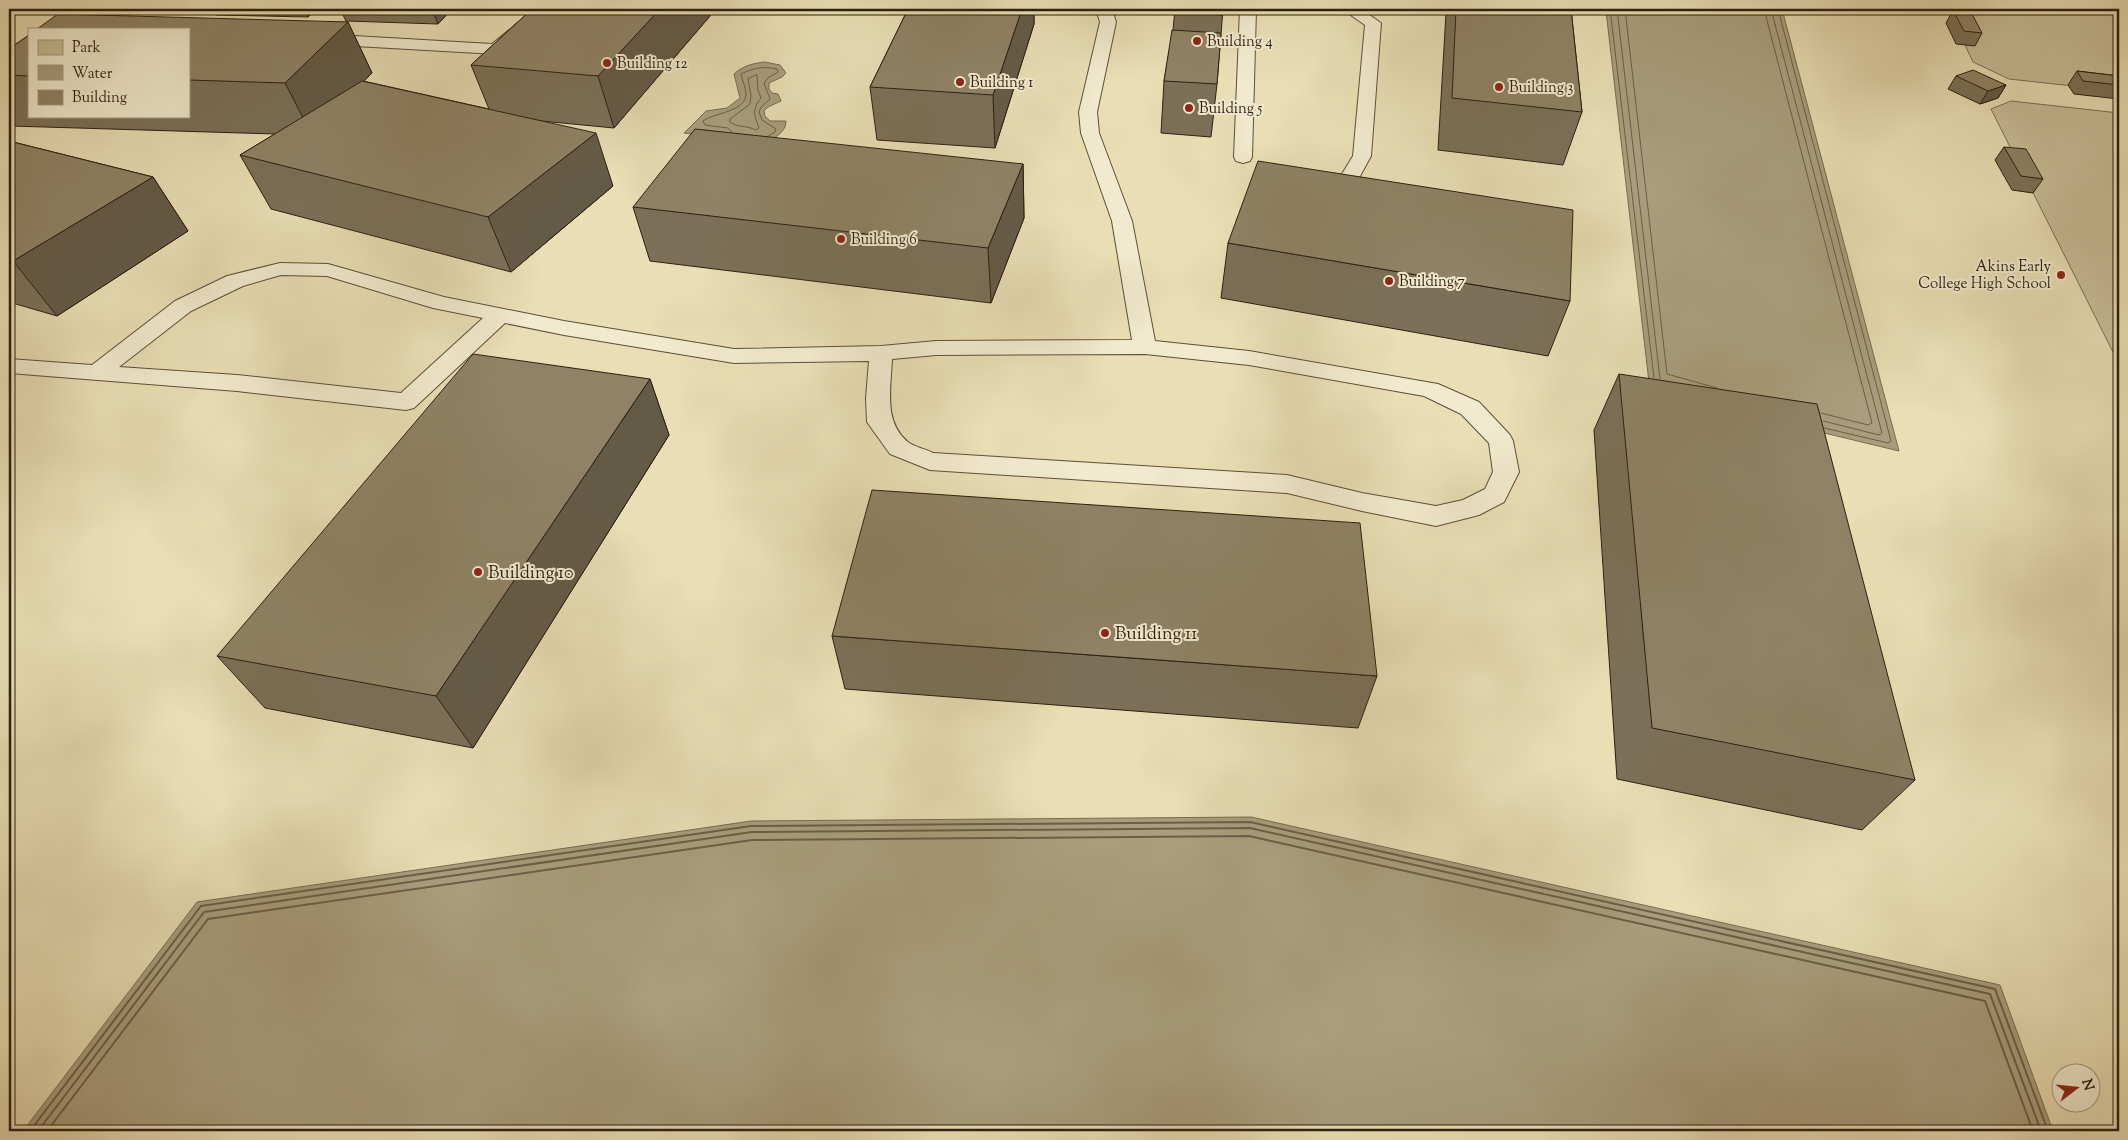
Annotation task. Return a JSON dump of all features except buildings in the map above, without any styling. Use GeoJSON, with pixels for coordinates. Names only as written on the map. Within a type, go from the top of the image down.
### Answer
{"type":"FeatureCollection","features":[{"type":"Feature","properties":{"kind":"lane"},"geometry":{"type":"LineString","coordinates":[[306,38],[496,49],[544,9]]}},
{"type":"Feature","properties":{"kind":"lane"},"geometry":{"type":"LineString","coordinates":[[1104,9],[1108,22],[1088,112],[1090,133],[1122,221],[1144,347]]}},
{"type":"Feature","properties":{"kind":"lane"},"geometry":{"type":"LineString","coordinates":[[1243,157],[1248,9]]}},
{"type":"Feature","properties":{"kind":"lane"},"geometry":{"type":"LineString","coordinates":[[1350,9],[1373,23],[1362,156],[1352,174]]}},
{"type":"Feature","properties":{"kind":"lane"},"geometry":{"type":"LineString","coordinates":[[96,373],[183,306],[235,281],[280,269],[328,270],[441,303],[564,328],[734,356],[881,353],[936,348],[1144,347],[1249,358],[1430,389],[1470,408],[1501,441],[1506,472],[1495,495],[1470,508],[1436,516],[1362,502],[1287,484],[930,461],[899,448],[879,422],[878,398],[881,353]]}},
{"type":"Feature","properties":{"kind":"lane"},"geometry":{"type":"LineString","coordinates":[[9,366],[237,383],[406,402],[501,314]]}},
{"type":"Feature","properties":{"kind":"green space"},"geometry":{"type":"Polygon","coordinates":[[[1948,9],[2119,9],[2119,91],[2009,79],[1973,62],[1948,9]]]}},
{"type":"Feature","properties":{"kind":"green space"},"geometry":{"type":"Polygon","coordinates":[[[2011,101],[2119,113],[2119,364],[1991,109],[2011,101]]]}},
{"type":"Feature","properties":{"kind":"water"},"geometry":{"type":"Polygon","coordinates":[[[1586,9],[1782,9],[1899,451],[1650,391],[1606,11],[1586,9]]]}},
{"type":"Feature","properties":{"kind":"water"},"geometry":{"type":"Polygon","coordinates":[[[765,62],[780,65],[786,73],[769,83],[769,89],[772,93],[778,94],[781,101],[764,111],[765,116],[770,121],[786,121],[784,129],[779,134],[766,142],[704,130],[699,135],[684,133],[706,111],[727,108],[740,98],[734,74],[748,65],[765,62]]]}},
{"type":"Feature","properties":{"kind":"water"},"geometry":{"type":"Polygon","coordinates":[[[1251,817],[2000,985],[2053,1131],[23,1131],[197,902],[751,821],[1251,817]]]}},
{"type":"Feature","properties":{"kind":"place","name":"Building 4"},"geometry":{"type":"Point","coordinates":[1197,41]}},
{"type":"Feature","properties":{"kind":"place","name":"Building 12"},"geometry":{"type":"Point","coordinates":[607,63]}},
{"type":"Feature","properties":{"kind":"place","name":"Building 1"},"geometry":{"type":"Point","coordinates":[960,82]}},
{"type":"Feature","properties":{"kind":"place","name":"Building 3"},"geometry":{"type":"Point","coordinates":[1499,87]}},
{"type":"Feature","properties":{"kind":"place","name":"Building 5"},"geometry":{"type":"Point","coordinates":[1189,108]}},
{"type":"Feature","properties":{"kind":"place","name":"Building 6"},"geometry":{"type":"Point","coordinates":[841,239]}},
{"type":"Feature","properties":{"kind":"place","name":"Akins Early College High School"},"geometry":{"type":"Point","coordinates":[2061,275]}},
{"type":"Feature","properties":{"kind":"place","name":"Building 7"},"geometry":{"type":"Point","coordinates":[1389,281]}},
{"type":"Feature","properties":{"kind":"place","name":"Building 10"},"geometry":{"type":"Point","coordinates":[478,572]}},
{"type":"Feature","properties":{"kind":"place","name":"Building 11"},"geometry":{"type":"Point","coordinates":[1105,633]}}]}
